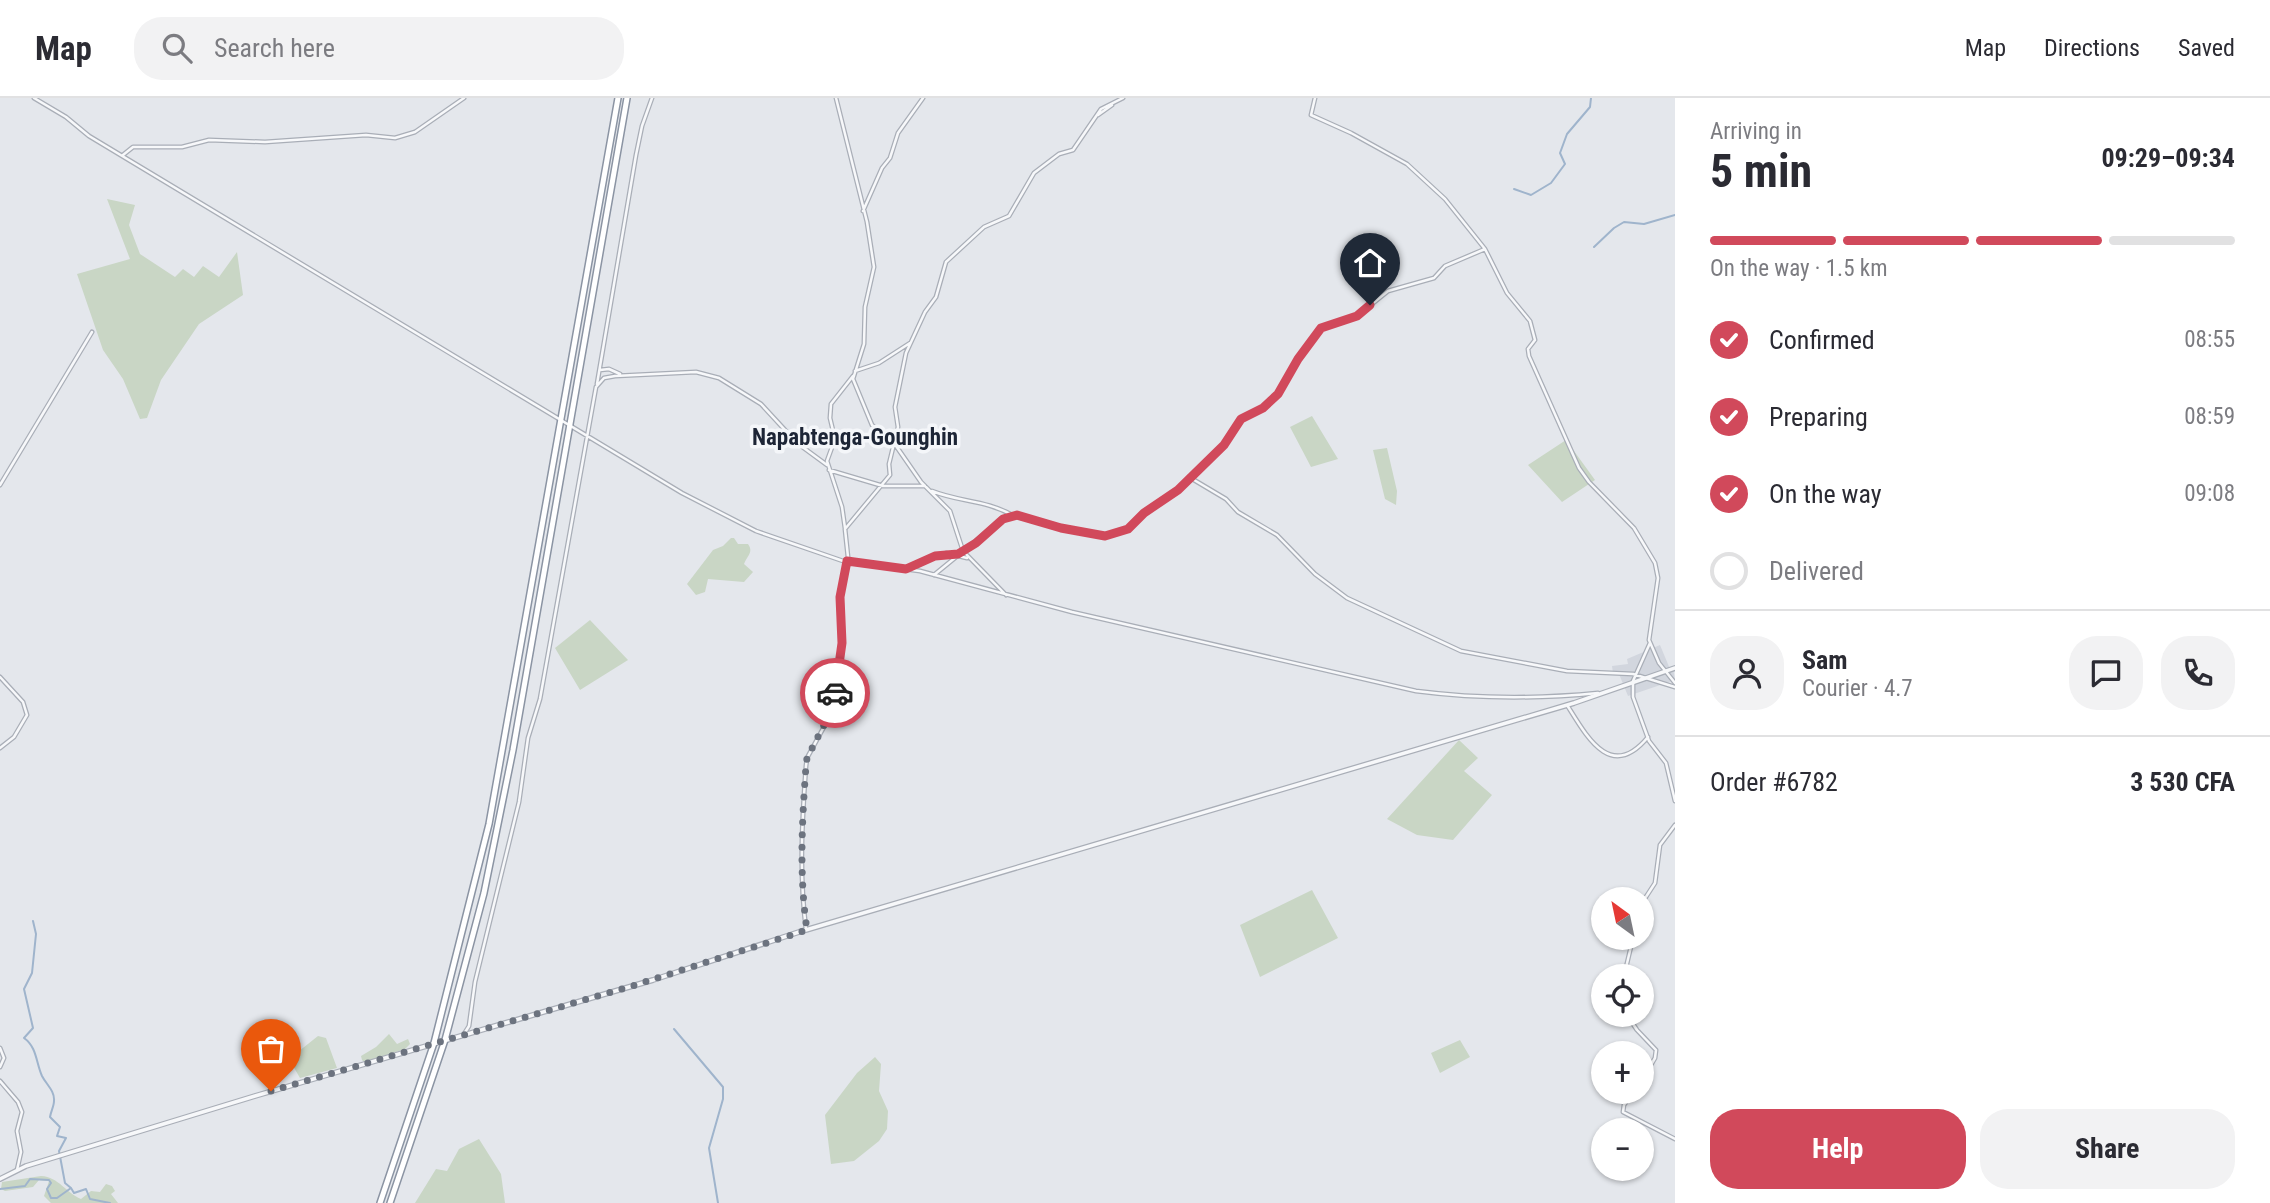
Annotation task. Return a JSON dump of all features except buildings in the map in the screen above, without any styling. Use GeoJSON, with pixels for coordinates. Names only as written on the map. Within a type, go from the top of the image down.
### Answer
{"type":"FeatureCollection","features":[{"type":"Feature","properties":{"kind":"highway"},"geometry":{"type":"LineString","coordinates":[[380,1203],[434,1043],[489,824],[618,98]]}},
{"type":"Feature","properties":{"kind":"highway"},"geometry":{"type":"LineString","coordinates":[[390,1203],[445,1040],[484,893],[511,763],[628,98]]}},
{"type":"Feature","properties":{"kind":"street"},"geometry":{"type":"LineString","coordinates":[[34,98],[66,117],[89,136],[682,493],[756,531],[847,561],[906,569],[1416,691],[1454,696],[1536,699],[1598,693]]}},
{"type":"Feature","properties":{"kind":"street"},"geometry":{"type":"LineString","coordinates":[[122,155],[133,147],[182,147],[209,140],[265,142],[366,135],[395,138],[415,132],[464,98]]}},
{"type":"Feature","properties":{"kind":"street"},"geometry":{"type":"LineString","coordinates":[[464,1034],[469,1026],[475,982],[519,802],[528,738],[540,699],[636,155],[652,98]]}},
{"type":"Feature","properties":{"kind":"street"},"geometry":{"type":"LineString","coordinates":[[807,930],[801,882],[804,842],[800,829],[806,766],[836,690],[842,643],[840,597],[847,561],[842,507],[828,468],[835,439],[830,408],[853,376],[864,344],[866,307],[874,267],[836,98]]}},
{"type":"Feature","properties":{"kind":"street"},"geometry":{"type":"LineString","coordinates":[[863,211],[890,158],[898,133],[923,98]]}},
{"type":"Feature","properties":{"kind":"street"},"geometry":{"type":"LineString","coordinates":[[845,529],[890,475],[889,464],[898,427],[895,407],[906,353],[925,312],[936,297],[941,275],[949,259],[984,227],[1009,216],[1034,173],[1059,154],[1073,150],[1105,105],[1123,98]]}},
{"type":"Feature","properties":{"kind":"street"},"geometry":{"type":"LineString","coordinates":[[1314,98],[1311,115],[1351,133],[1411,167],[1445,199],[1485,249],[1507,293],[1530,321],[1535,340],[1528,349],[1534,371],[1579,468],[1634,528],[1655,563],[1658,578],[1650,643],[1633,681],[1633,697],[1648,737],[1666,763],[1675,801]]}},
{"type":"Feature","properties":{"kind":"street"},"geometry":{"type":"LineString","coordinates":[[932,491],[966,501],[991,504],[1013,516],[1066,529],[1110,536],[1128,529],[1144,513],[1178,490],[1224,445],[1241,419],[1263,408],[1278,394],[1298,359],[1321,328],[1357,316],[1388,291],[1434,278],[1445,266],[1485,249]]}},
{"type":"Feature","properties":{"kind":"street"},"geometry":{"type":"LineString","coordinates":[[0,485],[92,332]]}},
{"type":"Feature","properties":{"kind":"street"},"geometry":{"type":"LineString","coordinates":[[855,371],[879,363],[913,341]]}},
{"type":"Feature","properties":{"kind":"street"},"geometry":{"type":"LineString","coordinates":[[599,370],[609,369],[623,375]]}},
{"type":"Feature","properties":{"kind":"street"},"geometry":{"type":"LineString","coordinates":[[596,387],[604,378],[623,375],[696,372],[723,380],[761,404],[797,443],[828,468],[883,486],[925,486]]}},
{"type":"Feature","properties":{"kind":"street"},"geometry":{"type":"LineString","coordinates":[[853,376],[872,425],[894,443],[925,486],[953,515],[963,550],[1006,595]]}},
{"type":"Feature","properties":{"kind":"street"},"geometry":{"type":"LineString","coordinates":[[843,392],[850,388],[859,391]]}},
{"type":"Feature","properties":{"kind":"street"},"geometry":{"type":"LineString","coordinates":[[1189,477],[1226,499],[1238,512],[1277,534],[1315,574],[1347,598],[1376,614],[1461,651],[1567,671],[1637,675],[1675,685]]}},
{"type":"Feature","properties":{"kind":"street"},"geometry":{"type":"LineString","coordinates":[[932,576],[941,572],[958,554],[976,543],[1000,521],[1013,516]]}},
{"type":"Feature","properties":{"kind":"street"},"geometry":{"type":"LineString","coordinates":[[906,569],[935,556],[958,554],[971,559]]}},
{"type":"Feature","properties":{"kind":"street"},"geometry":{"type":"LineString","coordinates":[[1650,643],[1659,663],[1667,670],[1675,685]]}},
{"type":"Feature","properties":{"kind":"street"},"geometry":{"type":"LineString","coordinates":[[0,1179],[17,1170],[464,1034],[653,980],[807,930],[1567,705],[1675,668]]}},
{"type":"Feature","properties":{"kind":"street"},"geometry":{"type":"LineString","coordinates":[[0,677],[23,702],[27,715],[13,737],[0,748]]}},
{"type":"Feature","properties":{"kind":"street"},"geometry":{"type":"LineString","coordinates":[[1567,705],[1592,744],[1610,755],[1631,753],[1648,737]]}},
{"type":"Feature","properties":{"kind":"street"},"geometry":{"type":"LineString","coordinates":[[1652,887],[1662,841],[1675,825]]}},
{"type":"Feature","properties":{"kind":"street"},"geometry":{"type":"LineString","coordinates":[[1636,1027],[1648,1041]]}},
{"type":"Feature","properties":{"kind":"street"},"geometry":{"type":"LineString","coordinates":[[0,1048],[4,1058],[0,1067]]}},
{"type":"Feature","properties":{"kind":"street"},"geometry":{"type":"LineString","coordinates":[[0,1081],[18,1102],[22,1112],[17,1131],[21,1152],[17,1170]]}},
{"type":"Feature","properties":{"kind":"street"},"geometry":{"type":"LineString","coordinates":[[1625,1104],[1623,1112],[1675,1139]]}},
{"type":"Feature","properties":{"kind":"shaded area"},"geometry":{"type":"Polygon","coordinates":[[[1660,645],[1670,669],[1673,668],[1675,680],[1628,696],[1619,674],[1613,673],[1612,666],[1628,664],[1627,659],[1660,645]]]}},
{"type":"Feature","properties":{"kind":"green space"},"geometry":{"type":"Polygon","coordinates":[[[107,199],[135,205],[129,225],[140,254],[175,277],[183,269],[194,277],[203,266],[219,277],[237,252],[243,295],[199,324],[161,380],[147,418],[140,419],[123,379],[103,350],[77,274],[130,259],[107,199]]]}},
{"type":"Feature","properties":{"kind":"green space"},"geometry":{"type":"Polygon","coordinates":[[[1312,416],[1338,459],[1311,467],[1290,427],[1312,416]]]}},
{"type":"Feature","properties":{"kind":"green space"},"geometry":{"type":"Polygon","coordinates":[[[1566,440],[1595,480],[1562,502],[1528,465],[1566,440]]]}},
{"type":"Feature","properties":{"kind":"green space"},"geometry":{"type":"Polygon","coordinates":[[[1387,448],[1397,491],[1396,505],[1385,499],[1373,450],[1387,448]]]}},
{"type":"Feature","properties":{"kind":"green space"},"geometry":{"type":"Polygon","coordinates":[[[731,538],[738,544],[748,544],[750,547],[744,564],[753,572],[744,582],[708,579],[705,592],[696,595],[687,584],[713,550],[723,546],[731,538]]]}},
{"type":"Feature","properties":{"kind":"green space"},"geometry":{"type":"Polygon","coordinates":[[[590,620],[628,660],[580,690],[555,648],[590,620]]]}},
{"type":"Feature","properties":{"kind":"green space"},"geometry":{"type":"Polygon","coordinates":[[[1459,740],[1478,758],[1464,771],[1492,795],[1453,840],[1417,835],[1387,819],[1459,740]]]}},
{"type":"Feature","properties":{"kind":"green space"},"geometry":{"type":"Polygon","coordinates":[[[1312,890],[1338,938],[1260,977],[1240,925],[1312,890]]]}},
{"type":"Feature","properties":{"kind":"green space"},"geometry":{"type":"Polygon","coordinates":[[[389,1034],[397,1044],[408,1039],[410,1044],[405,1049],[364,1062],[361,1056],[376,1047],[389,1034]]]}},
{"type":"Feature","properties":{"kind":"green space"},"geometry":{"type":"Polygon","coordinates":[[[318,1036],[326,1038],[337,1068],[300,1078],[289,1059],[318,1036]]]}},
{"type":"Feature","properties":{"kind":"green space"},"geometry":{"type":"Polygon","coordinates":[[[1460,1040],[1470,1057],[1440,1073],[1431,1053],[1460,1040]]]}},
{"type":"Feature","properties":{"kind":"green space"},"geometry":{"type":"Polygon","coordinates":[[[875,1057],[881,1064],[879,1091],[888,1111],[887,1129],[879,1141],[854,1161],[831,1164],[825,1115],[857,1073],[875,1057]]]}},
{"type":"Feature","properties":{"kind":"green space"},"geometry":{"type":"Polygon","coordinates":[[[479,1139],[501,1174],[505,1203],[415,1203],[436,1169],[447,1171],[459,1149],[479,1139]]]}},
{"type":"Feature","properties":{"kind":"green space"},"geometry":{"type":"Polygon","coordinates":[[[41,1176],[53,1179],[81,1199],[91,1191],[100,1192],[106,1184],[112,1186],[115,1191],[111,1194],[118,1203],[51,1203],[44,1196],[49,1181],[39,1180],[33,1187],[5,1191],[1,1189],[2,1182],[41,1176]]]}},
{"type":"Feature","properties":{"kind":"waterway"},"geometry":{"type":"LineString","coordinates":[[1514,189],[1531,195],[1551,183],[1565,164],[1560,153],[1567,134],[1590,107],[1591,98]]}},
{"type":"Feature","properties":{"kind":"waterway"},"geometry":{"type":"LineString","coordinates":[[1594,247],[1624,222],[1644,224],[1675,215]]}},
{"type":"Feature","properties":{"kind":"waterway"},"geometry":{"type":"LineString","coordinates":[[33,921],[36,934],[32,973],[24,989],[33,1028],[24,1038],[31,1046],[42,1076],[54,1097],[50,1117],[60,1127],[57,1136],[66,1138],[59,1151],[65,1183],[71,1188]]}},
{"type":"Feature","properties":{"kind":"waterway"},"geometry":{"type":"LineString","coordinates":[[674,1029],[723,1087],[723,1099],[709,1148],[718,1203]]}},
{"type":"Feature","properties":{"kind":"waterway"},"geometry":{"type":"LineString","coordinates":[[0,1189],[25,1186],[30,1179],[49,1180],[51,1183],[47,1189],[51,1198],[57,1198],[71,1188],[74,1193],[86,1189],[90,1199],[110,1203]]}},
{"type":"Feature","properties":{"kind":"way so far"},"geometry":{"type":"LineString","coordinates":[[271,1091],[629,987],[807,930],[801,882],[804,842],[800,829],[804,810],[806,766],[835,693]]}},
{"type":"Feature","properties":{"kind":"district","name":"Napabtenga-Gounghin"},"geometry":{"type":"Point","coordinates":[855,437]}},
{"type":"Feature","properties":{"kind":"route"},"geometry":{"type":"LineString","coordinates":[[835,693],[842,643],[843,617],[840,597],[847,561],[906,569],[935,556],[958,554],[976,543],[1003,519],[1017,515],[1061,528],[1105,536],[1128,529],[1144,513],[1178,490],[1224,445],[1238,421],[1263,408],[1278,394],[1303,350],[1321,328],[1357,316],[1370,305]]}}]}
